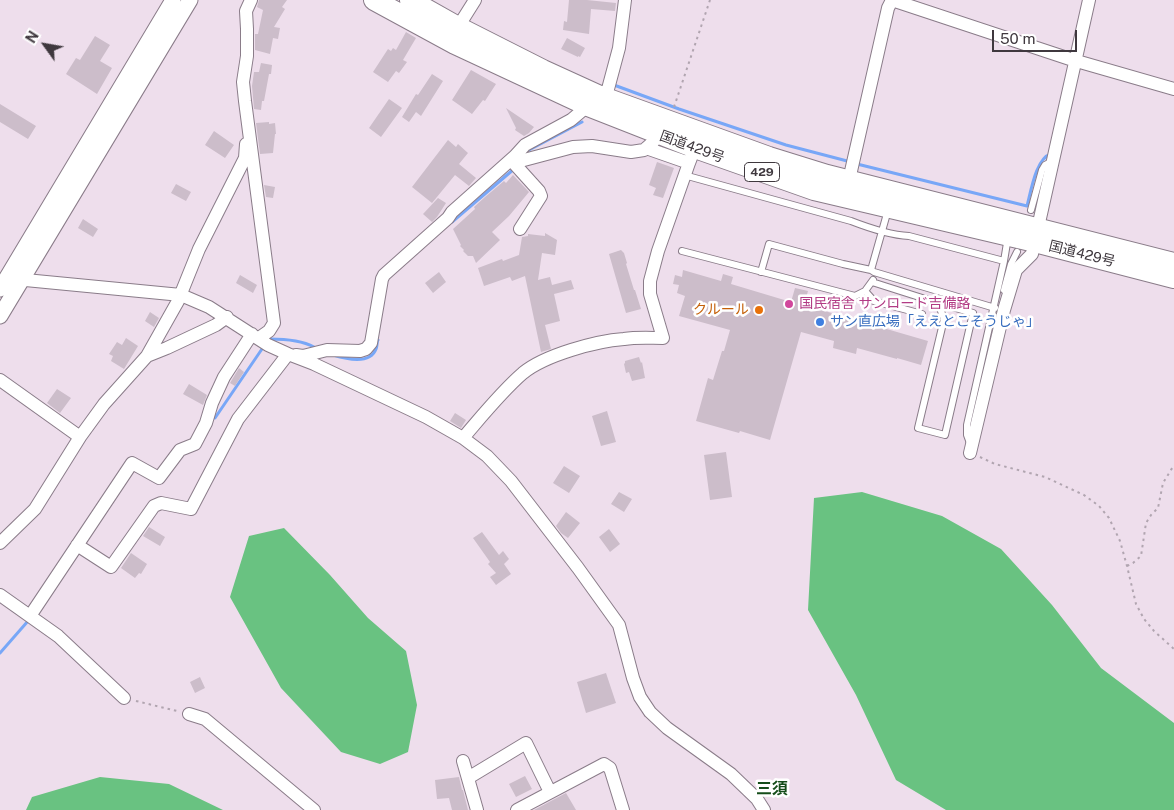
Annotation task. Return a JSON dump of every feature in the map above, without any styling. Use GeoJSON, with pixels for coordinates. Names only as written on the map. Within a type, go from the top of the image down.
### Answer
{"type":"FeatureCollection","features":[{"type":"Feature","properties":{"kind":"highway","name":"国道429号"},"geometry":{"type":"LineString","coordinates":[[374,0],[450,29],[594,101],[662,128],[692,155],[814,190],[891,200],[1034,227],[1174,263]]}},
{"type":"Feature","properties":{"kind":"highway","name":"国道429号"},"geometry":{"type":"LineString","coordinates":[[410,0],[450,29]]}},
{"type":"Feature","properties":{"kind":"highway","name":"国道429号"},"geometry":{"type":"LineString","coordinates":[[692,155],[769,157],[827,175],[851,168],[891,200],[1013,244],[1034,227]]}},
{"type":"Feature","properties":{"kind":"highway","name":"国道429号"},"geometry":{"type":"LineString","coordinates":[[1034,227],[1174,278]]}},
{"type":"Feature","properties":{"kind":"street"},"geometry":{"type":"LineString","coordinates":[[2,281],[173,0]]}},
{"type":"Feature","properties":{"kind":"street"},"geometry":{"type":"LineString","coordinates":[[0,316],[190,0]]}},
{"type":"Feature","properties":{"kind":"street"},"geometry":{"type":"LineString","coordinates":[[30,616],[132,463],[159,478],[180,450],[195,444],[206,423],[212,403],[224,377],[261,340],[274,323],[247,124],[244,82],[248,29],[246,11],[251,0]]}},
{"type":"Feature","properties":{"kind":"street"},"geometry":{"type":"LineString","coordinates":[[450,29],[475,0]]}},
{"type":"Feature","properties":{"kind":"street"},"geometry":{"type":"LineString","coordinates":[[288,354],[303,356],[327,350],[360,351],[371,343],[384,275],[525,145],[571,120],[608,89],[619,48],[625,0]]}},
{"type":"Feature","properties":{"kind":"street"},"geometry":{"type":"LineString","coordinates":[[851,168],[888,8],[892,0],[1073,60],[1174,89]]}},
{"type":"Feature","properties":{"kind":"street"},"geometry":{"type":"LineString","coordinates":[[971,449],[998,308],[1016,270],[1032,254],[1034,227],[1053,161],[1073,60],[1090,0]]}},
{"type":"Feature","properties":{"kind":"street"},"geometry":{"type":"LineString","coordinates":[[0,544],[35,509],[80,437],[104,404],[147,356],[181,296],[199,249],[245,158],[247,124]]}},
{"type":"Feature","properties":{"kind":"street"},"geometry":{"type":"LineString","coordinates":[[513,158],[524,160],[573,148],[592,146],[631,152],[644,150],[662,128]]}},
{"type":"Feature","properties":{"kind":"street"},"geometry":{"type":"LineString","coordinates":[[463,438],[503,392],[524,372],[544,360],[566,352],[606,342],[625,339],[663,338],[650,294],[650,281],[658,251],[692,155]]}},
{"type":"Feature","properties":{"kind":"street"},"geometry":{"type":"LineString","coordinates":[[513,158],[541,196],[520,229]]}},
{"type":"Feature","properties":{"kind":"street"},"geometry":{"type":"LineString","coordinates":[[2,281],[22,279],[181,296],[209,306],[261,340],[288,354],[411,409],[463,438],[487,456],[511,481],[619,625],[633,678],[640,697],[650,712],[667,728],[731,774],[757,799],[764,810]]}},
{"type":"Feature","properties":{"kind":"street"},"geometry":{"type":"LineString","coordinates":[[147,356],[216,325],[226,317]]}},
{"type":"Feature","properties":{"kind":"street"},"geometry":{"type":"LineString","coordinates":[[77,545],[111,567],[154,506],[161,503],[191,509],[238,419],[288,354]]}},
{"type":"Feature","properties":{"kind":"street"},"geometry":{"type":"LineString","coordinates":[[0,380],[80,437]]}},
{"type":"Feature","properties":{"kind":"street"},"geometry":{"type":"LineString","coordinates":[[0,595],[58,636],[124,698]]}},
{"type":"Feature","properties":{"kind":"street"},"geometry":{"type":"LineString","coordinates":[[189,714],[205,719],[314,810]]}},
{"type":"Feature","properties":{"kind":"street"},"geometry":{"type":"LineString","coordinates":[[468,778],[526,743],[550,792]]}},
{"type":"Feature","properties":{"kind":"street"},"geometry":{"type":"LineString","coordinates":[[463,761],[477,810]]}},
{"type":"Feature","properties":{"kind":"street"},"geometry":{"type":"LineString","coordinates":[[517,810],[604,764],[610,768],[624,810]]}},
{"type":"Feature","properties":{"kind":"lane"},"geometry":{"type":"LineString","coordinates":[[692,155],[865,227],[895,235],[909,236],[1004,261]]}},
{"type":"Feature","properties":{"kind":"lane"},"geometry":{"type":"LineString","coordinates":[[1034,227],[1042,170],[1045,165],[1053,161]]}},
{"type":"Feature","properties":{"kind":"lane"},"geometry":{"type":"LineString","coordinates":[[682,251],[855,296],[865,291],[872,282],[882,231],[891,200]]}},
{"type":"Feature","properties":{"kind":"lane"},"geometry":{"type":"LineString","coordinates":[[761,272],[769,244],[873,271],[998,308]]}},
{"type":"Feature","properties":{"kind":"lane"},"geometry":{"type":"LineString","coordinates":[[998,308],[1004,261],[1013,244]]}},
{"type":"Feature","properties":{"kind":"lane"},"geometry":{"type":"LineString","coordinates":[[998,308],[1011,264],[1013,244]]}},
{"type":"Feature","properties":{"kind":"lane"},"geometry":{"type":"LineString","coordinates":[[872,282],[973,313],[945,434],[918,428],[944,319],[938,303]]}},
{"type":"Feature","properties":{"kind":"lane"},"geometry":{"type":"LineString","coordinates":[[865,291],[874,301],[922,314]]}},
{"type":"Feature","properties":{"kind":"path"},"geometry":{"type":"LineString","coordinates":[[662,128],[710,0]]}},
{"type":"Feature","properties":{"kind":"path"},"geometry":{"type":"LineString","coordinates":[[971,449],[995,464],[1045,478],[1084,495],[1099,506],[1109,518],[1120,541],[1128,566],[1136,604],[1144,619],[1154,631],[1174,649]]}},
{"type":"Feature","properties":{"kind":"path"},"geometry":{"type":"LineString","coordinates":[[1128,566],[1141,556],[1146,523],[1158,508],[1163,483],[1174,465]]}},
{"type":"Feature","properties":{"kind":"path"},"geometry":{"type":"LineString","coordinates":[[124,698],[189,714]]}},
{"type":"Feature","properties":{"kind":"green space"},"geometry":{"type":"Polygon","coordinates":[[[862,492],[942,516],[1001,549],[1052,605],[1101,668],[1174,723],[1174,810],[946,810],[896,780],[856,695],[808,610],[814,498],[862,492]]]}},
{"type":"Feature","properties":{"kind":"green space"},"geometry":{"type":"Polygon","coordinates":[[[284,528],[330,575],[368,618],[406,651],[417,705],[408,752],[380,764],[341,752],[281,688],[230,597],[249,536],[284,528]]]}},
{"type":"Feature","properties":{"kind":"green space"},"geometry":{"type":"Polygon","coordinates":[[[100,777],[169,784],[223,810],[26,810],[32,797],[100,777]]]}},
{"type":"Feature","properties":{"kind":"building"},"geometry":{"type":"Polygon","coordinates":[[[259,0],[287,0],[282,7],[285,9],[274,27],[280,28],[278,39],[273,38],[270,54],[255,50],[255,34],[258,34],[263,10],[257,7],[259,0]]]}},
{"type":"Feature","properties":{"kind":"building"},"geometry":{"type":"Polygon","coordinates":[[[569,0],[616,3],[615,11],[591,9],[589,34],[563,30],[564,21],[567,22],[569,0]]]}},
{"type":"Feature","properties":{"kind":"building"},"geometry":{"type":"Polygon","coordinates":[[[406,32],[416,38],[403,60],[407,62],[399,73],[396,71],[388,82],[373,72],[388,49],[391,51],[393,48],[396,50],[406,32]]]}},
{"type":"Feature","properties":{"kind":"building"},"geometry":{"type":"Polygon","coordinates":[[[95,36],[110,45],[100,61],[112,68],[97,94],[66,74],[76,58],[80,60],[95,36]]]}},
{"type":"Feature","properties":{"kind":"building"},"geometry":{"type":"Polygon","coordinates":[[[567,38],[585,48],[580,57],[561,49],[567,38]]]}},
{"type":"Feature","properties":{"kind":"building"},"geometry":{"type":"Polygon","coordinates":[[[261,63],[272,65],[261,110],[254,109],[252,86],[254,72],[259,72],[261,63]]]}},
{"type":"Feature","properties":{"kind":"building"},"geometry":{"type":"Polygon","coordinates":[[[471,70],[496,84],[485,101],[483,100],[472,114],[452,100],[471,70]]]}},
{"type":"Feature","properties":{"kind":"building"},"geometry":{"type":"Polygon","coordinates":[[[432,74],[443,81],[421,116],[416,112],[409,122],[402,117],[416,94],[418,95],[432,74]]]}},
{"type":"Feature","properties":{"kind":"building"},"geometry":{"type":"Polygon","coordinates":[[[389,99],[402,108],[381,137],[369,128],[389,99]]]}},
{"type":"Feature","properties":{"kind":"building"},"geometry":{"type":"Polygon","coordinates":[[[0,104],[36,126],[28,139],[0,122],[0,104]]]}},
{"type":"Feature","properties":{"kind":"building"},"geometry":{"type":"Polygon","coordinates":[[[506,108],[534,127],[529,133],[524,136],[515,130],[516,128],[506,108]]]}},
{"type":"Feature","properties":{"kind":"building"},"geometry":{"type":"Polygon","coordinates":[[[269,122],[269,124],[275,123],[276,134],[273,153],[260,154],[256,123],[269,122]]]}},
{"type":"Feature","properties":{"kind":"building"},"geometry":{"type":"Polygon","coordinates":[[[214,131],[234,145],[225,158],[205,145],[214,131]]]}},
{"type":"Feature","properties":{"kind":"building"},"geometry":{"type":"Polygon","coordinates":[[[448,140],[456,147],[458,144],[468,153],[459,164],[476,178],[469,186],[455,175],[432,203],[412,187],[448,140]]]}},
{"type":"Feature","properties":{"kind":"building"},"geometry":{"type":"Polygon","coordinates":[[[657,162],[674,168],[663,198],[653,195],[656,188],[649,185],[657,162]]]}},
{"type":"Feature","properties":{"kind":"building"},"geometry":{"type":"Polygon","coordinates":[[[513,175],[529,192],[509,216],[492,232],[500,240],[476,263],[473,256],[468,256],[463,251],[453,229],[485,197],[504,181],[506,183],[513,175]]]}},
{"type":"Feature","properties":{"kind":"building"},"geometry":{"type":"Polygon","coordinates":[[[176,184],[191,192],[186,201],[171,193],[176,184]]]}},
{"type":"Feature","properties":{"kind":"building"},"geometry":{"type":"Polygon","coordinates":[[[264,185],[275,187],[273,198],[266,197],[264,185]]]}},
{"type":"Feature","properties":{"kind":"building"},"geometry":{"type":"Polygon","coordinates":[[[438,198],[446,203],[432,222],[423,214],[438,198]]]}},
{"type":"Feature","properties":{"kind":"building"},"geometry":{"type":"Polygon","coordinates":[[[83,219],[98,229],[93,237],[78,228],[83,219]]]}},
{"type":"Feature","properties":{"kind":"building"},"geometry":{"type":"Polygon","coordinates":[[[545,233],[557,240],[555,255],[542,253],[538,280],[550,277],[552,285],[571,280],[574,289],[554,294],[560,321],[545,325],[551,349],[541,352],[525,276],[512,281],[510,277],[484,286],[478,268],[519,255],[522,237],[528,236],[528,234],[545,236],[545,233]]]}},
{"type":"Feature","properties":{"kind":"building"},"geometry":{"type":"Polygon","coordinates":[[[621,250],[624,253],[641,309],[626,313],[609,254],[621,250]]]}},
{"type":"Feature","properties":{"kind":"building"},"geometry":{"type":"Polygon","coordinates":[[[683,270],[721,281],[723,274],[733,277],[731,284],[791,302],[795,288],[808,291],[804,305],[928,341],[921,365],[857,348],[856,354],[833,348],[834,341],[801,332],[770,440],[696,421],[708,378],[713,380],[730,330],[679,316],[685,296],[677,293],[679,285],[673,284],[675,275],[682,277],[683,270]]]}},
{"type":"Feature","properties":{"kind":"building"},"geometry":{"type":"Polygon","coordinates":[[[439,272],[446,282],[433,293],[425,283],[439,272]]]}},
{"type":"Feature","properties":{"kind":"building"},"geometry":{"type":"Polygon","coordinates":[[[240,275],[257,285],[253,293],[236,283],[240,275]]]}},
{"type":"Feature","properties":{"kind":"building"},"geometry":{"type":"Polygon","coordinates":[[[150,312],[159,318],[154,327],[145,321],[150,312]]]}},
{"type":"Feature","properties":{"kind":"building"},"geometry":{"type":"Polygon","coordinates":[[[126,338],[138,346],[124,369],[111,361],[113,356],[109,354],[117,342],[122,345],[126,338]]]}},
{"type":"Feature","properties":{"kind":"building"},"geometry":{"type":"Polygon","coordinates":[[[639,357],[642,362],[645,378],[632,381],[629,372],[626,373],[624,364],[625,361],[639,357]]]}},
{"type":"Feature","properties":{"kind":"building"},"geometry":{"type":"Polygon","coordinates":[[[239,368],[244,372],[235,386],[230,383],[239,368]]]}},
{"type":"Feature","properties":{"kind":"building"},"geometry":{"type":"Polygon","coordinates":[[[189,384],[207,395],[203,405],[183,394],[189,384]]]}},
{"type":"Feature","properties":{"kind":"building"},"geometry":{"type":"Polygon","coordinates":[[[57,389],[71,398],[60,413],[47,403],[57,389]]]}},
{"type":"Feature","properties":{"kind":"building"},"geometry":{"type":"Polygon","coordinates":[[[607,411],[616,442],[601,446],[592,416],[607,411]]]}},
{"type":"Feature","properties":{"kind":"building"},"geometry":{"type":"Polygon","coordinates":[[[455,413],[466,420],[461,428],[450,421],[455,413]]]}},
{"type":"Feature","properties":{"kind":"building"},"geometry":{"type":"Polygon","coordinates":[[[726,452],[732,497],[710,500],[704,455],[726,452]]]}},
{"type":"Feature","properties":{"kind":"building"},"geometry":{"type":"Polygon","coordinates":[[[564,466],[580,476],[569,493],[553,483],[564,466]]]}},
{"type":"Feature","properties":{"kind":"building"},"geometry":{"type":"Polygon","coordinates":[[[619,492],[632,499],[624,512],[611,504],[619,492]]]}},
{"type":"Feature","properties":{"kind":"building"},"geometry":{"type":"Polygon","coordinates":[[[566,512],[580,523],[568,538],[556,526],[566,512]]]}},
{"type":"Feature","properties":{"kind":"building"},"geometry":{"type":"Polygon","coordinates":[[[149,527],[165,537],[160,546],[143,536],[149,527]]]}},
{"type":"Feature","properties":{"kind":"building"},"geometry":{"type":"Polygon","coordinates":[[[609,529],[620,544],[610,552],[599,537],[609,529]]]}},
{"type":"Feature","properties":{"kind":"building"},"geometry":{"type":"Polygon","coordinates":[[[482,532],[499,555],[503,551],[509,559],[504,564],[511,574],[496,585],[490,577],[496,573],[488,564],[490,562],[473,538],[482,532]]]}},
{"type":"Feature","properties":{"kind":"building"},"geometry":{"type":"Polygon","coordinates":[[[131,553],[147,564],[141,574],[139,573],[135,578],[121,568],[131,553]]]}},
{"type":"Feature","properties":{"kind":"building"},"geometry":{"type":"Polygon","coordinates":[[[606,673],[616,703],[586,713],[577,682],[606,673]]]}},
{"type":"Feature","properties":{"kind":"building"},"geometry":{"type":"Polygon","coordinates":[[[200,677],[205,688],[195,693],[190,682],[200,677]]]}},
{"type":"Feature","properties":{"kind":"building"},"geometry":{"type":"Polygon","coordinates":[[[525,776],[532,789],[516,797],[509,784],[525,776]]]}},
{"type":"Feature","properties":{"kind":"building"},"geometry":{"type":"Polygon","coordinates":[[[459,777],[468,810],[452,810],[449,798],[437,799],[435,780],[459,777]]]}},
{"type":"Feature","properties":{"kind":"building"},"geometry":{"type":"Polygon","coordinates":[[[566,793],[576,810],[534,810],[566,793]]]}},
{"type":"Feature","properties":{"kind":"waterway"},"geometry":{"type":"LineString","coordinates":[[614,85],[786,145],[851,162]]}},
{"type":"Feature","properties":{"kind":"waterway"},"geometry":{"type":"LineString","coordinates":[[529,150],[582,122]]}},
{"type":"Feature","properties":{"kind":"waterway"},"geometry":{"type":"LineString","coordinates":[[857,164],[1027,206],[1038,168],[1041,162],[1051,154]]}},
{"type":"Feature","properties":{"kind":"waterway"},"geometry":{"type":"LineString","coordinates":[[452,222],[514,169]]}},
{"type":"Feature","properties":{"kind":"waterway"},"geometry":{"type":"LineString","coordinates":[[268,341],[270,339],[293,340],[314,347]]}},
{"type":"Feature","properties":{"kind":"waterway"},"geometry":{"type":"LineString","coordinates":[[333,355],[344,358],[363,359],[373,354],[378,340]]}},
{"type":"Feature","properties":{"kind":"waterway"},"geometry":{"type":"LineString","coordinates":[[215,418],[264,346]]}},
{"type":"Feature","properties":{"kind":"waterway"},"geometry":{"type":"LineString","coordinates":[[0,653],[28,621]]}},
{"type":"Feature","properties":{"kind":"place","name":"国民宿舎 サンロード吉備路"},"geometry":{"type":"Point","coordinates":[789,304]}},
{"type":"Feature","properties":{"kind":"place","name":"クルール"},"geometry":{"type":"Point","coordinates":[759,310]}},
{"type":"Feature","properties":{"kind":"place","name":"サン直広場「ええとこそうじゃ」"},"geometry":{"type":"Point","coordinates":[820,322]}},
{"type":"Feature","properties":{"kind":"district","name":"三須"},"geometry":{"type":"Point","coordinates":[772,789]}}]}
